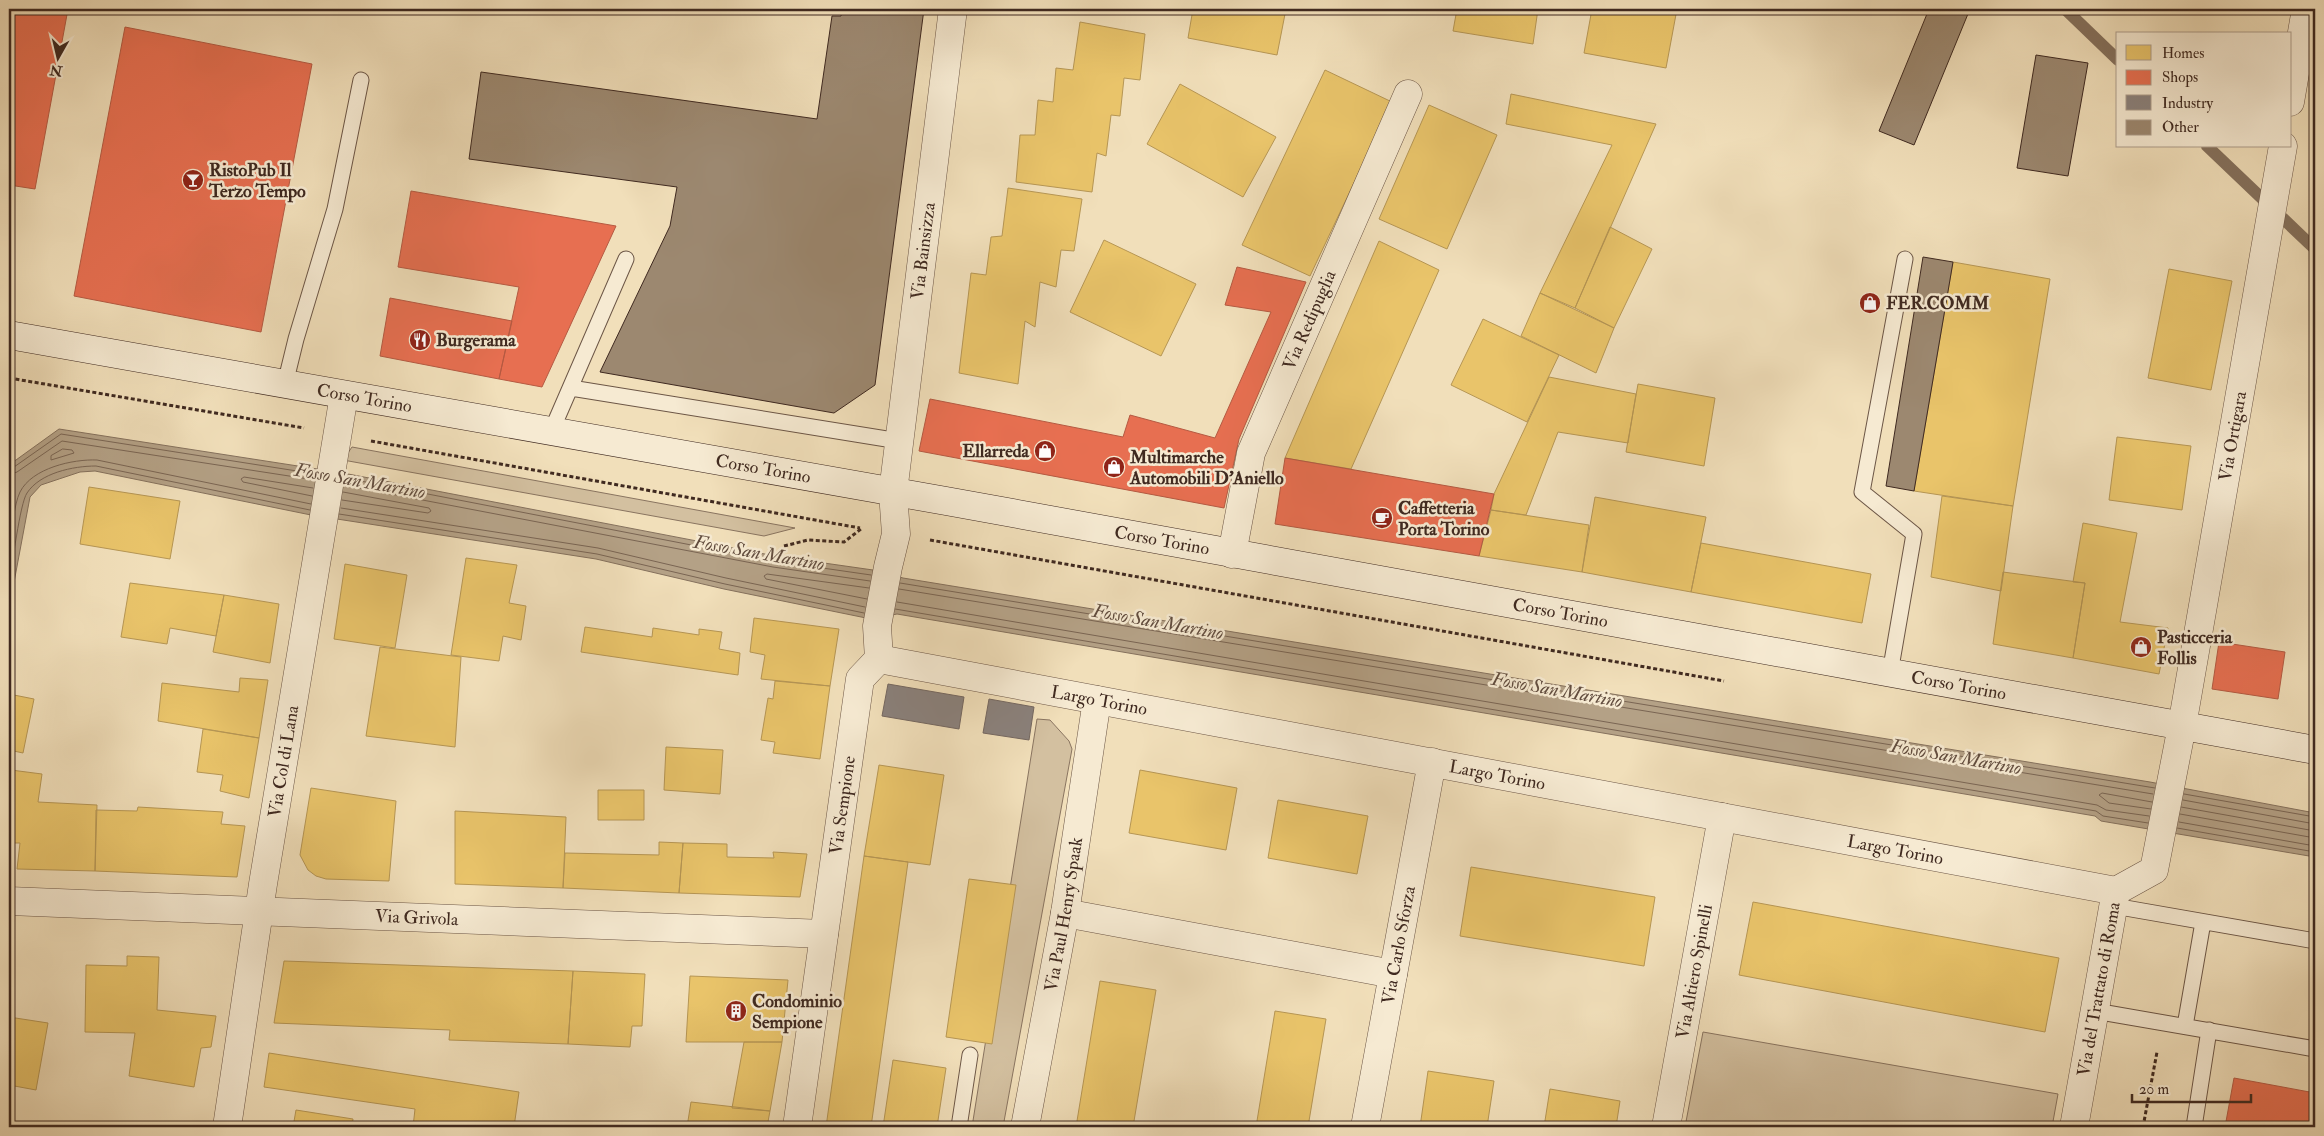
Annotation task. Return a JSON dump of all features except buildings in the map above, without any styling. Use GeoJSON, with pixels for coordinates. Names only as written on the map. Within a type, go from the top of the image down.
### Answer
{"type":"FeatureCollection","features":[{"type":"Feature","properties":{"kind":"street","name":"Via Bainsizza"},"geometry":{"type":"LineString","coordinates":[[893,492],[954,9]]}},
{"type":"Feature","properties":{"kind":"street"},"geometry":{"type":"LineString","coordinates":[[2292,90],[2306,9]]}},
{"type":"Feature","properties":{"kind":"street","name":"Via Redipuglia"},"geometry":{"type":"LineString","coordinates":[[1232,554],[1250,452],[1408,94]]}},
{"type":"Feature","properties":{"kind":"street","name":"Via Ortigara"},"geometry":{"type":"LineString","coordinates":[[2159,843],[2182,726],[2283,148]]}},
{"type":"Feature","properties":{"kind":"street","name":"Corso Torino"},"geometry":{"type":"LineString","coordinates":[[9,335],[893,492],[2315,750]]}},
{"type":"Feature","properties":{"kind":"street","name":"Via Col di Lana"},"geometry":{"type":"LineString","coordinates":[[227,1127],[330,471],[344,395]]}},
{"type":"Feature","properties":{"kind":"street"},"geometry":{"type":"LineString","coordinates":[[879,658],[878,626],[888,567],[896,534],[893,492]]}},
{"type":"Feature","properties":{"kind":"street","name":"Largo Torino"},"geometry":{"type":"LineString","coordinates":[[879,658],[1722,817],[2115,899]]}},
{"type":"Feature","properties":{"kind":"street","name":"Via Sempione"},"geometry":{"type":"LineString","coordinates":[[797,1127],[860,678],[879,658]]}},
{"type":"Feature","properties":{"kind":"street","name":"Via Paul Henry Spaak"},"geometry":{"type":"LineString","coordinates":[[1025,1127],[1065,913],[1097,700]]}},
{"type":"Feature","properties":{"kind":"street","name":"Via Carlo Sforza"},"geometry":{"type":"LineString","coordinates":[[1365,1127],[1432,762]]}},
{"type":"Feature","properties":{"kind":"street","name":"Via Altiero Spinelli"},"geometry":{"type":"LineString","coordinates":[[1666,1127],[1722,817]]}},
{"type":"Feature","properties":{"kind":"street","name":"Via del Trattato di Roma"},"geometry":{"type":"LineString","coordinates":[[2074,1127],[2115,899],[2154,870],[2159,843]]}},
{"type":"Feature","properties":{"kind":"street","name":"Via Grivola"},"geometry":{"type":"LineString","coordinates":[[9,901],[824,934]]}},
{"type":"Feature","properties":{"kind":"street"},"geometry":{"type":"LineString","coordinates":[[1065,913],[1393,974]]}},
{"type":"Feature","properties":{"kind":"lane"},"geometry":{"type":"LineString","coordinates":[[285,384],[296,339],[335,210],[361,80]]}},
{"type":"Feature","properties":{"kind":"lane"},"geometry":{"type":"LineString","coordinates":[[551,432],[626,259]]}},
{"type":"Feature","properties":{"kind":"lane"},"geometry":{"type":"LineString","coordinates":[[1890,673],[1914,534],[1862,492],[1905,259]]}},
{"type":"Feature","properties":{"kind":"lane"},"geometry":{"type":"LineString","coordinates":[[570,388],[899,441]]}},
{"type":"Feature","properties":{"kind":"lane"},"geometry":{"type":"LineString","coordinates":[[2115,899],[2203,922],[2315,941]]}},
{"type":"Feature","properties":{"kind":"lane"},"geometry":{"type":"LineString","coordinates":[[2184,1026],[2203,922]]}},
{"type":"Feature","properties":{"kind":"lane"},"geometry":{"type":"LineString","coordinates":[[2095,1011],[2315,1049]]}},
{"type":"Feature","properties":{"kind":"lane"},"geometry":{"type":"LineString","coordinates":[[2194,1127],[2209,1030]]}},
{"type":"Feature","properties":{"kind":"lane"},"geometry":{"type":"LineString","coordinates":[[959,1127],[970,1055]]}},
{"type":"Feature","properties":{"kind":"path"},"geometry":{"type":"LineString","coordinates":[[9,378],[310,429]]}},
{"type":"Feature","properties":{"kind":"path"},"geometry":{"type":"LineString","coordinates":[[365,440],[852,526]]}},
{"type":"Feature","properties":{"kind":"path"},"geometry":{"type":"LineString","coordinates":[[784,546],[808,540],[844,542],[861,528]]}},
{"type":"Feature","properties":{"kind":"path"},"geometry":{"type":"LineString","coordinates":[[926,539],[1726,681]]}},
{"type":"Feature","properties":{"kind":"path"},"geometry":{"type":"LineString","coordinates":[[2143,1127],[2159,1042]]}},
{"type":"Feature","properties":{"kind":"shaded area"},"geometry":{"type":"Polygon","coordinates":[[[352,447],[795,528],[764,536],[343,460],[352,447]]]}},
{"type":"Feature","properties":{"kind":"shaded area"},"geometry":{"type":"Polygon","coordinates":[[[1037,719],[1050,720],[1069,741],[1072,749],[1003,1127],[972,1127],[1037,719]]]}},
{"type":"Feature","properties":{"kind":"shaded area"},"geometry":{"type":"Polygon","coordinates":[[[1703,1032],[2058,1094],[2052,1127],[1685,1127],[1703,1032]]]}},
{"type":"Feature","properties":{"kind":"water","name":"Fosso San Martino"},"geometry":{"type":"Polygon","coordinates":[[[59,429],[343,473],[775,556],[880,571],[903,578],[2150,782],[2315,813],[2315,857],[2101,821],[2095,816],[897,614],[871,619],[724,589],[596,559],[311,515],[95,471],[80,472],[41,485],[30,497],[9,609],[9,465],[59,429]]]}},
{"type":"Feature","properties":{"kind":"waterway"},"geometry":{"type":"LineString","coordinates":[[2065,9],[2116,58]]}},
{"type":"Feature","properties":{"kind":"waterway"},"geometry":{"type":"LineString","coordinates":[[2209,148],[2315,249]]}},
{"type":"Feature","properties":{"kind":"place","name":"RistoPub Il Terzo Tempo"},"geometry":{"type":"Point","coordinates":[193,180]}},
{"type":"Feature","properties":{"kind":"place","name":"FER.COMM"},"geometry":{"type":"Point","coordinates":[1870,303]}},
{"type":"Feature","properties":{"kind":"place","name":"Burgerama"},"geometry":{"type":"Point","coordinates":[420,340]}},
{"type":"Feature","properties":{"kind":"place","name":"Ellarreda"},"geometry":{"type":"Point","coordinates":[1045,451]}},
{"type":"Feature","properties":{"kind":"place","name":"Multimarche Automobili D'Aniello"},"geometry":{"type":"Point","coordinates":[1114,467]}},
{"type":"Feature","properties":{"kind":"place","name":"Caffetteria Porta Torino"},"geometry":{"type":"Point","coordinates":[1382,518]}},
{"type":"Feature","properties":{"kind":"place","name":"Pasticceria Follis"},"geometry":{"type":"Point","coordinates":[2141,647]}},
{"type":"Feature","properties":{"kind":"place","name":"Condominio Sempione"},"geometry":{"type":"Point","coordinates":[736,1011]}}]}
